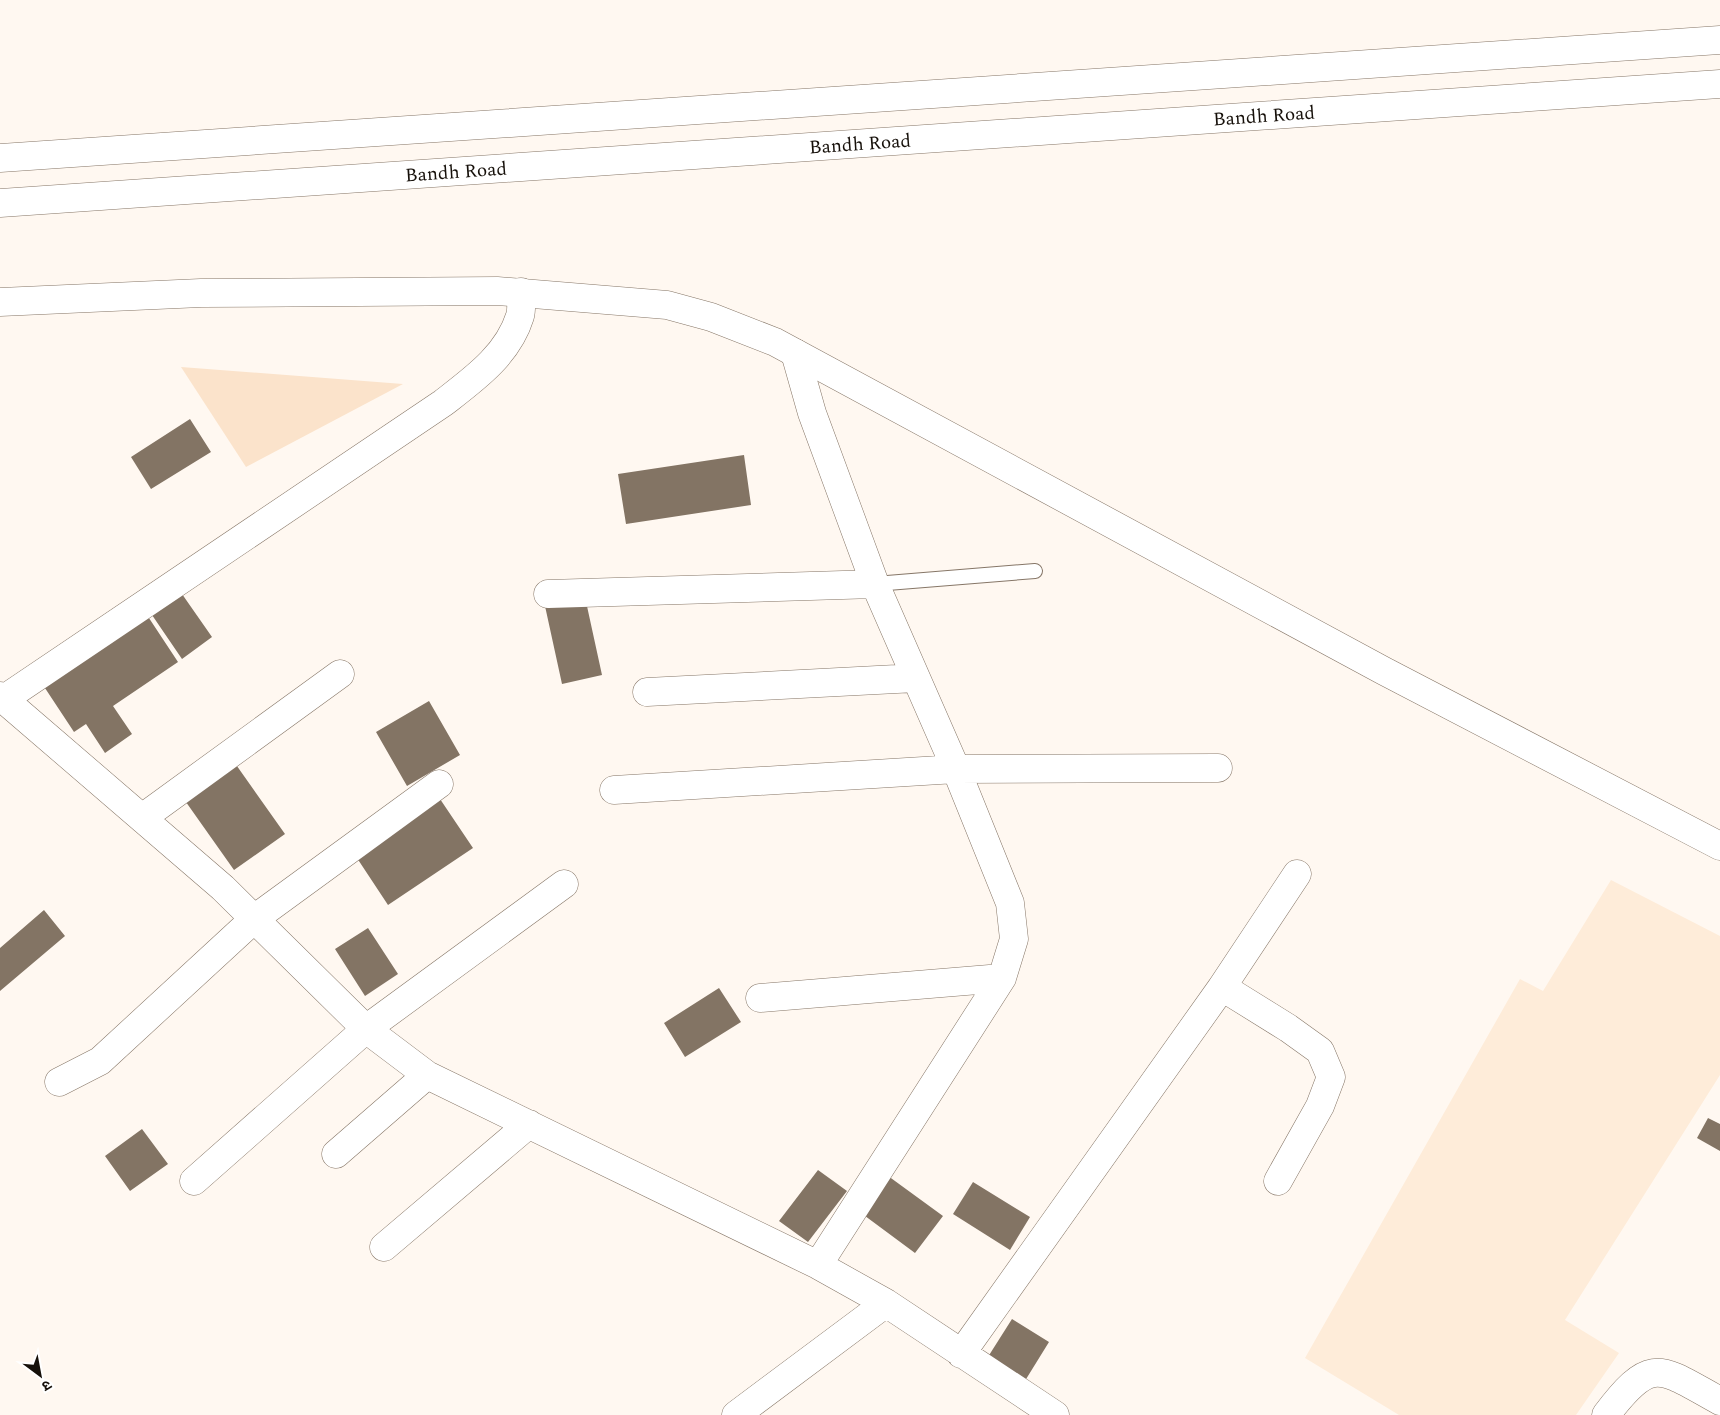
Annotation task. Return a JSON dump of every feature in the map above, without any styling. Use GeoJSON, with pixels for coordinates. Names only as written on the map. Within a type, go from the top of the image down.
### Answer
{"type":"FeatureCollection","features":[{"type":"Feature","properties":{"kind":"street"},"geometry":{"type":"LineString","coordinates":[[0,158],[1720,40]]}},
{"type":"Feature","properties":{"kind":"street","name":"Bandh Road"},"geometry":{"type":"LineString","coordinates":[[0,203],[1720,84]]}},
{"type":"Feature","properties":{"kind":"street"},"geometry":{"type":"LineString","coordinates":[[521,292],[520,315],[502,352],[476,377],[435,409],[2,697],[223,888],[366,1029],[427,1075],[818,1264],[886,1303],[1055,1415]]}},
{"type":"Feature","properties":{"kind":"street"},"geometry":{"type":"LineString","coordinates":[[0,302],[201,293],[521,292],[667,305],[711,317],[775,342],[795,352],[1384,671],[1720,846]]}},
{"type":"Feature","properties":{"kind":"street"},"geometry":{"type":"LineString","coordinates":[[795,352],[812,413],[875,584],[956,769],[1010,903],[1014,939],[1002,978],[818,1264]]}},
{"type":"Feature","properties":{"kind":"street"},"geometry":{"type":"LineString","coordinates":[[548,594],[875,584]]}},
{"type":"Feature","properties":{"kind":"street"},"geometry":{"type":"LineString","coordinates":[[142,818],[340,674]]}},
{"type":"Feature","properties":{"kind":"street"},"geometry":{"type":"LineString","coordinates":[[647,692],[916,678]]}},
{"type":"Feature","properties":{"kind":"street"},"geometry":{"type":"LineString","coordinates":[[614,790],[956,769],[1218,768]]}},
{"type":"Feature","properties":{"kind":"street"},"geometry":{"type":"LineString","coordinates":[[59,1082],[100,1061],[254,919],[439,784]]}},
{"type":"Feature","properties":{"kind":"street"},"geometry":{"type":"LineString","coordinates":[[961,1354],[1222,987],[1297,874]]}},
{"type":"Feature","properties":{"kind":"street"},"geometry":{"type":"LineString","coordinates":[[194,1181],[366,1029],[564,884]]}},
{"type":"Feature","properties":{"kind":"street"},"geometry":{"type":"LineString","coordinates":[[760,998],[1002,978]]}},
{"type":"Feature","properties":{"kind":"street"},"geometry":{"type":"LineString","coordinates":[[1222,987],[1288,1028],[1320,1051],[1331,1077],[1320,1106],[1278,1181]]}},
{"type":"Feature","properties":{"kind":"street"},"geometry":{"type":"LineString","coordinates":[[336,1154],[427,1075]]}},
{"type":"Feature","properties":{"kind":"street"},"geometry":{"type":"LineString","coordinates":[[384,1247],[530,1124]]}},
{"type":"Feature","properties":{"kind":"street"},"geometry":{"type":"LineString","coordinates":[[736,1415],[886,1303]]}},
{"type":"Feature","properties":{"kind":"street"},"geometry":{"type":"LineString","coordinates":[[1606,1415],[1621,1395],[1640,1376],[1657,1371],[1671,1374],[1720,1401]]}},
{"type":"Feature","properties":{"kind":"lane"},"geometry":{"type":"LineString","coordinates":[[875,584],[1035,571]]}},
{"type":"Feature","properties":{"kind":"shaded area"},"geometry":{"type":"Polygon","coordinates":[[[181,367],[403,384],[246,467],[181,367]]]}},
{"type":"Feature","properties":{"kind":"shaded area"},"geometry":{"type":"Polygon","coordinates":[[[1611,880],[1720,936],[1720,1075],[1565,1320],[1619,1353],[1576,1415],[1399,1415],[1305,1358],[1520,979],[1543,991],[1611,880]]]}},
{"type":"Feature","properties":{"kind":"building"},"geometry":{"type":"Polygon","coordinates":[[[190,419],[211,452],[151,489],[131,457],[190,419]]]}},
{"type":"Feature","properties":{"kind":"building"},"geometry":{"type":"Polygon","coordinates":[[[744,455],[751,505],[626,524],[618,474],[744,455]]]}},
{"type":"Feature","properties":{"kind":"building"},"geometry":{"type":"Polygon","coordinates":[[[182,594],[212,637],[182,659],[152,615],[182,594]]]}},
{"type":"Feature","properties":{"kind":"building"},"geometry":{"type":"Polygon","coordinates":[[[585,597],[602,675],[562,684],[545,606],[585,597]]]}},
{"type":"Feature","properties":{"kind":"building"},"geometry":{"type":"Polygon","coordinates":[[[145,612],[178,662],[113,706],[132,734],[105,753],[86,724],[74,732],[41,682],[145,612]]]}},
{"type":"Feature","properties":{"kind":"building"},"geometry":{"type":"Polygon","coordinates":[[[429,701],[460,755],[407,786],[376,732],[429,701]]]}},
{"type":"Feature","properties":{"kind":"building"},"geometry":{"type":"Polygon","coordinates":[[[232,759],[285,834],[234,870],[181,795],[232,759]]]}},
{"type":"Feature","properties":{"kind":"building"},"geometry":{"type":"Polygon","coordinates":[[[438,796],[473,848],[388,905],[353,852],[438,796]]]}},
{"type":"Feature","properties":{"kind":"building"},"geometry":{"type":"Polygon","coordinates":[[[44,910],[65,936],[0,991],[0,948],[44,910]]]}},
{"type":"Feature","properties":{"kind":"building"},"geometry":{"type":"Polygon","coordinates":[[[368,928],[398,974],[365,996],[335,949],[368,928]]]}},
{"type":"Feature","properties":{"kind":"building"},"geometry":{"type":"Polygon","coordinates":[[[719,988],[741,1022],[685,1057],[664,1023],[719,988]]]}},
{"type":"Feature","properties":{"kind":"building"},"geometry":{"type":"Polygon","coordinates":[[[1708,1118],[1720,1124],[1720,1151],[1697,1138],[1708,1118]]]}},
{"type":"Feature","properties":{"kind":"building"},"geometry":{"type":"Polygon","coordinates":[[[142,1129],[168,1164],[130,1191],[105,1156],[142,1129]]]}},
{"type":"Feature","properties":{"kind":"building"},"geometry":{"type":"Polygon","coordinates":[[[818,1170],[847,1191],[808,1242],[779,1221],[818,1170]]]}},
{"type":"Feature","properties":{"kind":"building"},"geometry":{"type":"Polygon","coordinates":[[[884,1173],[943,1216],[915,1253],[857,1210],[884,1173]]]}},
{"type":"Feature","properties":{"kind":"building"},"geometry":{"type":"Polygon","coordinates":[[[973,1182],[1030,1217],[1010,1250],[953,1214],[973,1182]]]}},
{"type":"Feature","properties":{"kind":"building"},"geometry":{"type":"Polygon","coordinates":[[[1012,1319],[1049,1342],[1023,1384],[986,1360],[1012,1319]]]}}]}
